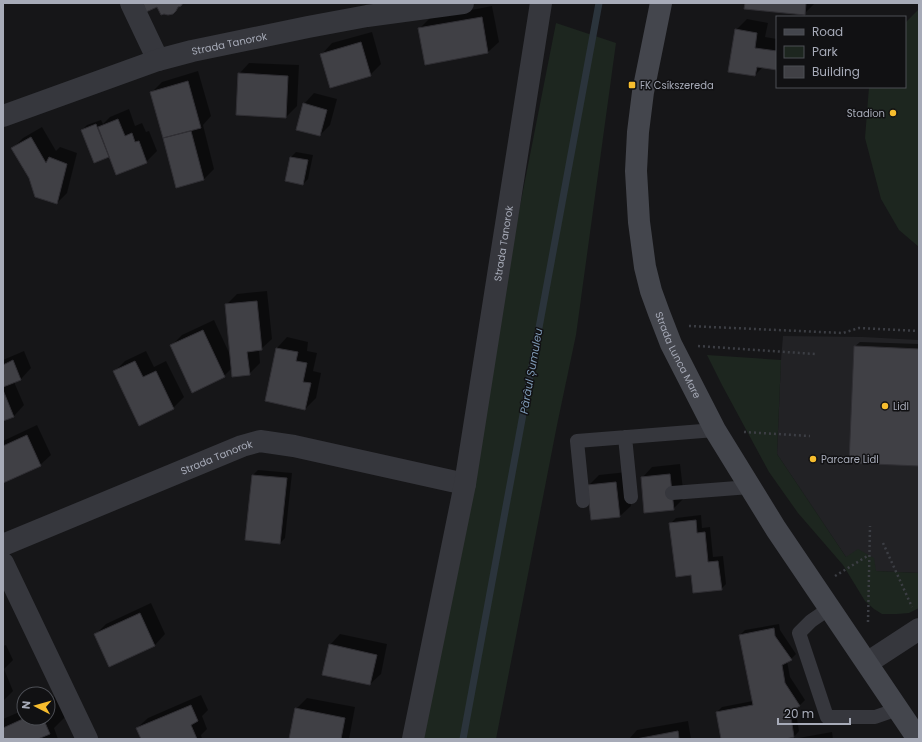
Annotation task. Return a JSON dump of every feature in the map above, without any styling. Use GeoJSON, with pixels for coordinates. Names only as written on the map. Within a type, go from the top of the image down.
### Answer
{"type":"FeatureCollection","features":[{"type":"Feature","properties":{"kind":"main road","name":"Strada Lunca Mare"},"geometry":{"type":"LineString","coordinates":[[659,3],[643,92],[638,132],[636,171],[639,222],[646,267],[651,291],[659,314],[667,334],[715,430],[776,529],[918,739]]}},
{"type":"Feature","properties":{"kind":"street"},"geometry":{"type":"LineString","coordinates":[[131,3],[158,60]]}},
{"type":"Feature","properties":{"kind":"street","name":"Strada Tanorok"},"geometry":{"type":"LineString","coordinates":[[3,116],[158,60],[192,51],[315,25],[367,16],[463,3]]}},
{"type":"Feature","properties":{"kind":"street","name":"Strada Tanorok"},"geometry":{"type":"LineString","coordinates":[[413,739],[465,484],[541,3]]}},
{"type":"Feature","properties":{"kind":"street","name":"Strada Tanorok"},"geometry":{"type":"LineString","coordinates":[[3,545],[242,446],[260,441],[294,446],[465,484]]}},
{"type":"Feature","properties":{"kind":"street"},"geometry":{"type":"LineString","coordinates":[[3,563],[87,739]]}},
{"type":"Feature","properties":{"kind":"street"},"geometry":{"type":"LineString","coordinates":[[867,663],[919,629]]}},
{"type":"Feature","properties":{"kind":"lane"},"geometry":{"type":"LineString","coordinates":[[583,501],[577,440],[715,430]]}},
{"type":"Feature","properties":{"kind":"lane"},"geometry":{"type":"LineString","coordinates":[[625,437],[631,497]]}},
{"type":"Feature","properties":{"kind":"lane"},"geometry":{"type":"LineString","coordinates":[[672,494],[750,487]]}},
{"type":"Feature","properties":{"kind":"lane"},"geometry":{"type":"LineString","coordinates":[[830,608],[811,621],[798,633],[827,717],[876,717],[898,709]]}},
{"type":"Feature","properties":{"kind":"path"},"geometry":{"type":"LineString","coordinates":[[667,334],[843,333],[859,328],[919,331]]}},
{"type":"Feature","properties":{"kind":"path"},"geometry":{"type":"LineString","coordinates":[[667,334],[816,354]]}},
{"type":"Feature","properties":{"kind":"path"},"geometry":{"type":"LineString","coordinates":[[715,430],[810,436]]}},
{"type":"Feature","properties":{"kind":"path"},"geometry":{"type":"LineString","coordinates":[[868,624],[870,526]]}},
{"type":"Feature","properties":{"kind":"path"},"geometry":{"type":"LineString","coordinates":[[883,543],[912,608]]}},
{"type":"Feature","properties":{"kind":"path"},"geometry":{"type":"LineString","coordinates":[[816,588],[869,555]]}},
{"type":"Feature","properties":{"kind":"shaded area","name":"Parcare Lidl"},"geometry":{"type":"Polygon","coordinates":[[[783,336],[863,337],[919,340],[919,573],[876,571],[846,557],[777,454],[783,336]]]}},
{"type":"Feature","properties":{"kind":"green space","name":"Stadion"},"geometry":{"type":"Polygon","coordinates":[[[919,9],[919,247],[899,230],[881,199],[865,138],[869,88],[906,88],[906,22],[919,9]]]}},
{"type":"Feature","properties":{"kind":"green space"},"geometry":{"type":"Polygon","coordinates":[[[556,23],[616,43],[576,335],[496,739],[415,739],[556,23]]]}},
{"type":"Feature","properties":{"kind":"green space"},"geometry":{"type":"Polygon","coordinates":[[[707,355],[781,360],[777,454],[846,557],[858,549],[874,558],[876,571],[919,573],[919,608],[909,613],[882,614],[865,601],[843,565],[798,513],[769,472],[707,355]]]}},
{"type":"Feature","properties":{"kind":"building"},"geometry":{"type":"Polygon","coordinates":[[[143,3],[183,3],[173,14],[161,15],[157,7],[146,12],[143,3]]]}},
{"type":"Feature","properties":{"kind":"building"},"geometry":{"type":"Polygon","coordinates":[[[745,3],[806,3],[805,15],[744,9],[745,3]]]}},
{"type":"Feature","properties":{"kind":"building"},"geometry":{"type":"Polygon","coordinates":[[[482,17],[488,53],[425,65],[418,28],[482,17]]]}},
{"type":"Feature","properties":{"kind":"building"},"geometry":{"type":"Polygon","coordinates":[[[735,29],[757,33],[755,48],[776,51],[776,70],[757,67],[755,76],[728,72],[735,29]]]}},
{"type":"Feature","properties":{"kind":"building"},"geometry":{"type":"Polygon","coordinates":[[[361,42],[371,76],[330,88],[320,54],[361,42]]]}},
{"type":"Feature","properties":{"kind":"building"},"geometry":{"type":"Polygon","coordinates":[[[238,73],[288,76],[286,118],[236,115],[238,73]]]}},
{"type":"Feature","properties":{"kind":"building"},"geometry":{"type":"Polygon","coordinates":[[[188,81],[201,128],[163,138],[150,92],[188,81]]]}},
{"type":"Feature","properties":{"kind":"building"},"geometry":{"type":"Polygon","coordinates":[[[303,103],[327,110],[320,136],[296,130],[303,103]]]}},
{"type":"Feature","properties":{"kind":"building"},"geometry":{"type":"Polygon","coordinates":[[[118,119],[125,136],[132,133],[135,142],[139,141],[147,163],[116,175],[98,127],[118,119]]]}},
{"type":"Feature","properties":{"kind":"building"},"geometry":{"type":"Polygon","coordinates":[[[96,124],[109,157],[94,163],[81,130],[96,124]]]}},
{"type":"Feature","properties":{"kind":"building"},"geometry":{"type":"Polygon","coordinates":[[[191,131],[204,180],[176,188],[163,138],[191,131]]]}},
{"type":"Feature","properties":{"kind":"building"},"geometry":{"type":"Polygon","coordinates":[[[31,137],[46,163],[49,157],[67,164],[57,204],[35,197],[29,178],[11,148],[31,137]]]}},
{"type":"Feature","properties":{"kind":"building"},"geometry":{"type":"Polygon","coordinates":[[[290,157],[308,160],[303,185],[285,181],[290,157]]]}},
{"type":"Feature","properties":{"kind":"building"},"geometry":{"type":"Polygon","coordinates":[[[257,301],[262,350],[247,352],[250,375],[232,377],[225,304],[257,301]]]}},
{"type":"Feature","properties":{"kind":"building"},"geometry":{"type":"Polygon","coordinates":[[[203,330],[225,377],[192,393],[170,345],[203,330]]]}},
{"type":"Feature","properties":{"kind":"building","name":"Lidl"},"geometry":{"type":"Polygon","coordinates":[[[854,346],[919,349],[919,466],[849,463],[854,346]]]}},
{"type":"Feature","properties":{"kind":"building"},"geometry":{"type":"Polygon","coordinates":[[[276,348],[298,352],[296,361],[307,363],[303,382],[311,383],[305,410],[265,401],[276,348]]]}},
{"type":"Feature","properties":{"kind":"building"},"geometry":{"type":"Polygon","coordinates":[[[13,360],[21,380],[3,387],[3,365],[13,360]]]}},
{"type":"Feature","properties":{"kind":"building"},"geometry":{"type":"Polygon","coordinates":[[[135,361],[143,377],[156,371],[174,409],[139,426],[113,371],[135,361]]]}},
{"type":"Feature","properties":{"kind":"building"},"geometry":{"type":"Polygon","coordinates":[[[3,390],[14,417],[3,421],[3,390]]]}},
{"type":"Feature","properties":{"kind":"building"},"geometry":{"type":"Polygon","coordinates":[[[27,435],[41,466],[3,483],[3,446],[27,435]]]}},
{"type":"Feature","properties":{"kind":"building"},"geometry":{"type":"Polygon","coordinates":[[[670,474],[674,510],[644,513],[641,477],[670,474]]]}},
{"type":"Feature","properties":{"kind":"building"},"geometry":{"type":"Polygon","coordinates":[[[252,475],[287,478],[280,544],[245,540],[252,475]]]}},
{"type":"Feature","properties":{"kind":"building"},"geometry":{"type":"Polygon","coordinates":[[[616,482],[620,517],[591,520],[587,485],[616,482]]]}},
{"type":"Feature","properties":{"kind":"building"},"geometry":{"type":"Polygon","coordinates":[[[696,520],[697,533],[705,532],[708,562],[718,561],[722,590],[693,593],[691,575],[676,577],[669,523],[696,520]]]}},
{"type":"Feature","properties":{"kind":"building"},"geometry":{"type":"Polygon","coordinates":[[[140,613],[155,646],[109,667],[94,634],[140,613]]]}},
{"type":"Feature","properties":{"kind":"building"},"geometry":{"type":"Polygon","coordinates":[[[774,628],[775,636],[792,660],[782,665],[785,683],[800,706],[790,711],[794,737],[786,739],[721,739],[716,712],[753,705],[739,635],[774,628]]]}},
{"type":"Feature","properties":{"kind":"building"},"geometry":{"type":"Polygon","coordinates":[[[329,644],[377,655],[370,685],[322,675],[329,644]]]}},
{"type":"Feature","properties":{"kind":"building"},"geometry":{"type":"Polygon","coordinates":[[[191,705],[198,721],[191,725],[197,739],[141,739],[136,728],[191,705]]]}},
{"type":"Feature","properties":{"kind":"building"},"geometry":{"type":"Polygon","coordinates":[[[295,708],[345,718],[341,739],[289,739],[295,708]]]}},
{"type":"Feature","properties":{"kind":"building"},"geometry":{"type":"Polygon","coordinates":[[[16,722],[16,726],[46,726],[50,734],[38,739],[3,739],[3,728],[16,722]]]}},
{"type":"Feature","properties":{"kind":"building"},"geometry":{"type":"Polygon","coordinates":[[[678,731],[679,739],[636,739],[678,731]]]}},
{"type":"Feature","properties":{"kind":"waterway","name":"Pârâul Șumuleu"},"geometry":{"type":"LineString","coordinates":[[463,739],[599,3]]}},
{"type":"Feature","properties":{"kind":"place","name":"FK Csíkszereda"},"geometry":{"type":"Point","coordinates":[632,85]}},
{"type":"Feature","properties":{"kind":"place","name":"Stadion"},"geometry":{"type":"Point","coordinates":[893,113]}},
{"type":"Feature","properties":{"kind":"place","name":"Lidl"},"geometry":{"type":"Point","coordinates":[885,406]}},
{"type":"Feature","properties":{"kind":"place","name":"Parcare Lidl"},"geometry":{"type":"Point","coordinates":[813,459]}}]}
